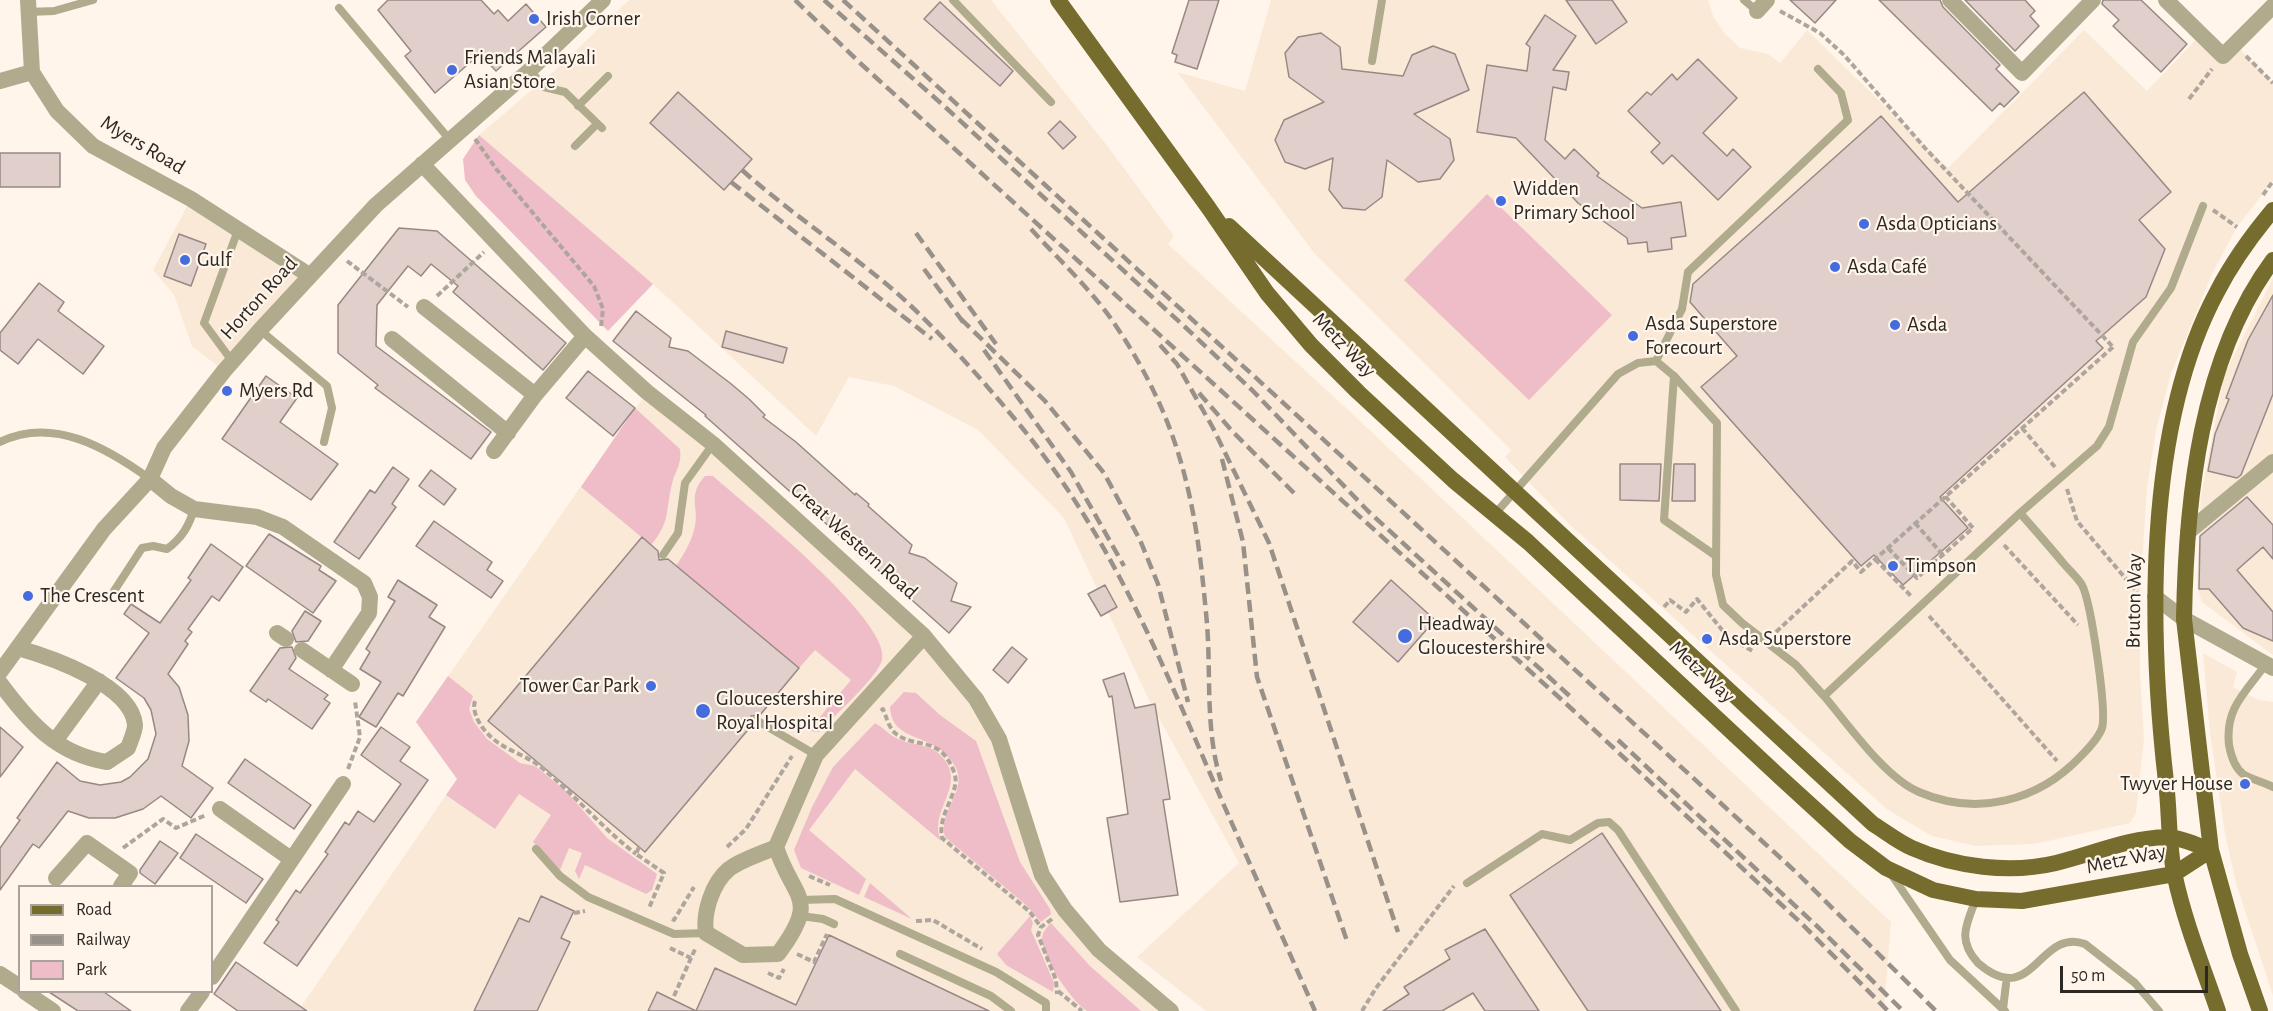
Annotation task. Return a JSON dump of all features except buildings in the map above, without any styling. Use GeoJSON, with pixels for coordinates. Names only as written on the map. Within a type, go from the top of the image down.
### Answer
{"type":"FeatureCollection","features":[{"type":"Feature","properties":{"kind":"main road","name":"Metz Way"},"geometry":{"type":"LineString","coordinates":[[1058,0],[1209,207],[1267,293],[1311,345],[1358,392],[1650,654],[1841,833],[1886,868],[1933,890],[1976,899],[2022,902],[2174,874],[2211,850]]}},
{"type":"Feature","properties":{"kind":"main road","name":"Metz Way"},"geometry":{"type":"LineString","coordinates":[[1209,207],[1873,824],[1910,848],[1967,864],[1991,867],[2026,867],[2057,863],[2097,849],[2169,837],[2211,850]]}},
{"type":"Feature","properties":{"kind":"main road","name":"Bruton Way"},"geometry":{"type":"LineString","coordinates":[[2218,1011],[2184,915],[2174,874],[2147,596],[2174,417],[2185,374],[2216,293],[2237,258],[2273,210]]}},
{"type":"Feature","properties":{"kind":"main road"},"geometry":{"type":"LineString","coordinates":[[2259,1011],[2240,954],[2211,850],[2184,619],[2188,532],[2207,410],[2222,359],[2241,310],[2273,260]]}},
{"type":"Feature","properties":{"kind":"street","name":"Horton Road"},"geometry":{"type":"LineString","coordinates":[[0,672],[104,529],[150,479],[164,448],[232,362],[309,275],[376,205],[530,70],[603,0]]}},
{"type":"Feature","properties":{"kind":"street"},"geometry":{"type":"LineString","coordinates":[[1950,0],[2022,73],[2094,0]]}},
{"type":"Feature","properties":{"kind":"street"},"geometry":{"type":"LineString","coordinates":[[2166,0],[2229,50],[2273,6]]}},
{"type":"Feature","properties":{"kind":"street","name":"Myers Road"},"geometry":{"type":"LineString","coordinates":[[28,6],[32,72],[57,111],[93,146],[191,199],[309,275]]}},
{"type":"Feature","properties":{"kind":"street"},"geometry":{"type":"LineString","coordinates":[[0,81],[32,72]]}},
{"type":"Feature","properties":{"kind":"street","name":"Great Western Road"},"geometry":{"type":"LineString","coordinates":[[422,164],[590,340],[647,392],[713,444],[924,636],[976,699],[999,739],[1042,875],[1065,910],[1099,950],[1171,1011]]}},
{"type":"Feature","properties":{"kind":"street"},"geometry":{"type":"LineString","coordinates":[[424,307],[535,395]]}},
{"type":"Feature","properties":{"kind":"street"},"geometry":{"type":"LineString","coordinates":[[392,339],[508,433]]}},
{"type":"Feature","properties":{"kind":"street"},"geometry":{"type":"LineString","coordinates":[[494,451],[535,395],[590,340]]}},
{"type":"Feature","properties":{"kind":"street"},"geometry":{"type":"LineString","coordinates":[[2188,532],[2273,462]]}},
{"type":"Feature","properties":{"kind":"street"},"geometry":{"type":"LineString","coordinates":[[150,479],[171,496],[194,509],[257,517],[283,527],[364,584],[370,597],[369,613],[331,670]]}},
{"type":"Feature","properties":{"kind":"street"},"geometry":{"type":"LineString","coordinates":[[2147,596],[2184,619],[2271,663]]}},
{"type":"Feature","properties":{"kind":"street"},"geometry":{"type":"LineString","coordinates":[[776,847],[728,870],[717,887],[704,917],[706,933],[743,955],[778,954],[793,934],[801,908],[797,887],[781,864],[776,847],[816,755],[924,636]]}},
{"type":"Feature","properties":{"kind":"street"},"geometry":{"type":"LineString","coordinates":[[0,683],[20,710],[55,741],[83,758],[107,762],[128,748],[135,725],[126,705],[99,681],[74,666],[18,648]]}},
{"type":"Feature","properties":{"kind":"street"},"geometry":{"type":"LineString","coordinates":[[302,650],[352,684]]}},
{"type":"Feature","properties":{"kind":"street"},"geometry":{"type":"LineString","coordinates":[[55,741],[99,681]]}},
{"type":"Feature","properties":{"kind":"street"},"geometry":{"type":"LineString","coordinates":[[213,976],[343,784]]}},
{"type":"Feature","properties":{"kind":"street"},"geometry":{"type":"LineString","coordinates":[[220,809],[291,859]]}},
{"type":"Feature","properties":{"kind":"street"},"geometry":{"type":"LineString","coordinates":[[56,878],[87,843],[130,873],[122,885]]}},
{"type":"Feature","properties":{"kind":"street"},"geometry":{"type":"LineString","coordinates":[[0,974],[18,986]]}},
{"type":"Feature","properties":{"kind":"street"},"geometry":{"type":"LineString","coordinates":[[26,993],[53,1011]]}},
{"type":"Feature","properties":{"kind":"street"},"geometry":{"type":"LineString","coordinates":[[188,1011],[201,993]]}},
{"type":"Feature","properties":{"kind":"lane"},"geometry":{"type":"LineString","coordinates":[[28,6],[54,11],[93,0]]}},
{"type":"Feature","properties":{"kind":"lane"},"geometry":{"type":"LineString","coordinates":[[953,0],[1051,102]]}},
{"type":"Feature","properties":{"kind":"lane"},"geometry":{"type":"LineString","coordinates":[[1372,61],[1382,0]]}},
{"type":"Feature","properties":{"kind":"lane"},"geometry":{"type":"LineString","coordinates":[[339,8],[450,140]]}},
{"type":"Feature","properties":{"kind":"lane"},"geometry":{"type":"LineString","coordinates":[[1656,362],[1682,309],[1688,272],[1848,120],[1841,93],[1818,69]]}},
{"type":"Feature","properties":{"kind":"lane"},"geometry":{"type":"LineString","coordinates":[[530,70],[544,87],[565,92],[599,126],[575,146]]}},
{"type":"Feature","properties":{"kind":"lane"},"geometry":{"type":"LineString","coordinates":[[579,106],[608,76]]}},
{"type":"Feature","properties":{"kind":"lane"},"geometry":{"type":"LineString","coordinates":[[1824,696],[2020,513],[2097,446],[2109,427],[2133,342],[2171,288],[2203,206]]}},
{"type":"Feature","properties":{"kind":"lane"},"geometry":{"type":"LineString","coordinates":[[232,362],[204,322],[238,230]]}},
{"type":"Feature","properties":{"kind":"lane"},"geometry":{"type":"LineString","coordinates":[[260,330],[327,386],[332,408],[324,442]]}},
{"type":"Feature","properties":{"kind":"lane"},"geometry":{"type":"LineString","coordinates":[[1494,514],[1618,374],[1638,363],[1656,362],[1674,376],[1717,423],[1716,575],[1723,605],[1796,665],[1883,765],[1917,792],[1948,801],[1978,805],[2010,801],[2037,790],[2066,771],[2102,728],[2103,695],[2082,585],[2020,513]]}},
{"type":"Feature","properties":{"kind":"lane"},"geometry":{"type":"LineString","coordinates":[[1674,376],[1664,520],[1716,556]]}},
{"type":"Feature","properties":{"kind":"lane"},"geometry":{"type":"LineString","coordinates":[[0,442],[14,435],[31,432],[49,432],[87,441],[118,456],[150,479]]}},
{"type":"Feature","properties":{"kind":"lane"},"geometry":{"type":"LineString","coordinates":[[663,555],[678,533],[685,483],[713,444]]}},
{"type":"Feature","properties":{"kind":"lane"},"geometry":{"type":"LineString","coordinates":[[114,591],[142,548],[153,546],[167,549],[178,542],[189,525],[194,509]]}},
{"type":"Feature","properties":{"kind":"lane"},"geometry":{"type":"LineString","coordinates":[[2271,663],[2238,700],[2229,719],[2228,734],[2234,765],[2243,774],[2273,787]]}},
{"type":"Feature","properties":{"kind":"lane"},"geometry":{"type":"LineString","coordinates":[[756,720],[816,755]]}},
{"type":"Feature","properties":{"kind":"lane"},"geometry":{"type":"LineString","coordinates":[[1467,883],[1542,834],[1570,840],[1598,823],[1609,822],[1618,830],[1736,1011]]}},
{"type":"Feature","properties":{"kind":"lane"},"geometry":{"type":"LineString","coordinates":[[536,849],[560,876],[588,897],[674,934],[706,933]]}},
{"type":"Feature","properties":{"kind":"lane"},"geometry":{"type":"LineString","coordinates":[[1886,868],[1950,960],[2004,1010]]}},
{"type":"Feature","properties":{"kind":"lane"},"geometry":{"type":"LineString","coordinates":[[801,908],[835,899],[996,972],[1046,1003],[1046,1011]]}},
{"type":"Feature","properties":{"kind":"lane"},"geometry":{"type":"LineString","coordinates":[[1976,899],[1964,930],[1968,952],[1996,981],[2006,984],[2022,980],[2036,970],[2061,943],[2078,941],[2135,983],[2159,1011]]}},
{"type":"Feature","properties":{"kind":"lane"},"geometry":{"type":"LineString","coordinates":[[801,908],[834,924]]}},
{"type":"Feature","properties":{"kind":"lane"},"geometry":{"type":"LineString","coordinates":[[900,954],[990,996],[1011,1011]]}},
{"type":"Feature","properties":{"kind":"lane"},"geometry":{"type":"LineString","coordinates":[[2004,1010],[2006,984]]}},
{"type":"Feature","properties":{"kind":"path"},"geometry":{"type":"LineString","coordinates":[[1758,3],[1820,33],[1844,55],[1926,148],[2126,361]]}},
{"type":"Feature","properties":{"kind":"path"},"geometry":{"type":"LineString","coordinates":[[2188,99],[2229,50],[2273,83]]}},
{"type":"Feature","properties":{"kind":"path"},"geometry":{"type":"LineString","coordinates":[[477,116],[473,132],[476,144],[599,296],[603,320],[590,340]]}},
{"type":"Feature","properties":{"kind":"path"},"geometry":{"type":"LineString","coordinates":[[2203,206],[2218,213],[2237,227]]}},
{"type":"Feature","properties":{"kind":"path"},"geometry":{"type":"LineString","coordinates":[[333,249],[416,313],[496,242]]}},
{"type":"Feature","properties":{"kind":"path"},"geometry":{"type":"LineString","coordinates":[[1663,607],[1670,600],[1686,612],[1697,599],[1727,636],[1759,655],[1778,630],[1852,561],[1861,572],[1921,515],[1946,496],[2113,347]]}},
{"type":"Feature","properties":{"kind":"path"},"geometry":{"type":"LineString","coordinates":[[2022,428],[2063,477],[2077,521],[2147,596]]}},
{"type":"Feature","properties":{"kind":"path"},"geometry":{"type":"LineString","coordinates":[[1888,548],[1917,578],[1943,555],[1973,528],[1946,496]]}},
{"type":"Feature","properties":{"kind":"path"},"geometry":{"type":"LineString","coordinates":[[1915,523],[1943,555]]}},
{"type":"Feature","properties":{"kind":"path"},"geometry":{"type":"LineString","coordinates":[[1996,535],[2095,644]]}},
{"type":"Feature","properties":{"kind":"path"},"geometry":{"type":"LineString","coordinates":[[1875,559],[1920,606],[2066,771]]}},
{"type":"Feature","properties":{"kind":"path"},"geometry":{"type":"LineString","coordinates":[[343,784],[360,737],[352,684]]}},
{"type":"Feature","properties":{"kind":"path"},"geometry":{"type":"LineString","coordinates":[[475,701],[478,720],[490,736],[522,758],[534,761],[572,793],[610,834],[664,873],[648,907],[657,911]]}},
{"type":"Feature","properties":{"kind":"path"},"geometry":{"type":"LineString","coordinates":[[876,716],[883,709],[894,733],[902,738],[928,743],[940,750],[955,772],[956,784],[942,819],[942,838],[1030,912],[1041,927]]}},
{"type":"Feature","properties":{"kind":"path"},"geometry":{"type":"LineString","coordinates":[[721,854],[746,829],[798,745]]}},
{"type":"Feature","properties":{"kind":"path"},"geometry":{"type":"LineString","coordinates":[[109,858],[163,819],[177,828],[220,809]]}},
{"type":"Feature","properties":{"kind":"path"},"geometry":{"type":"LineString","coordinates":[[636,854],[639,847]]}},
{"type":"Feature","properties":{"kind":"path"},"geometry":{"type":"LineString","coordinates":[[807,874],[833,887]]}},
{"type":"Feature","properties":{"kind":"path"},"geometry":{"type":"LineString","coordinates":[[666,916],[674,920],[698,880]]}},
{"type":"Feature","properties":{"kind":"path"},"geometry":{"type":"LineString","coordinates":[[1362,1011],[1376,988],[1455,884]]}},
{"type":"Feature","properties":{"kind":"path"},"geometry":{"type":"LineString","coordinates":[[1065,910],[1041,927],[1038,935],[1058,991],[1082,1011]]}},
{"type":"Feature","properties":{"kind":"path"},"geometry":{"type":"LineString","coordinates":[[908,922],[933,920],[988,952]]}},
{"type":"Feature","properties":{"kind":"path"},"geometry":{"type":"LineString","coordinates":[[1055,997],[1058,991]]}},
{"type":"Feature","properties":{"kind":"path"},"geometry":{"type":"LineString","coordinates":[[1048,993],[1055,997],[1058,1003]]}},
{"type":"Feature","properties":{"kind":"shaded area"},"geometry":{"type":"Polygon","coordinates":[[[629,0],[991,0],[1109,148],[1174,236],[1168,244],[1346,408],[1891,922],[1884,1011],[1206,1011],[1137,957],[1239,863],[1149,700],[1064,518],[978,430],[894,386],[849,377],[816,436],[653,284],[479,135],[554,71],[629,0]]]}},
{"type":"Feature","properties":{"kind":"shaded area"},"geometry":{"type":"Polygon","coordinates":[[[1271,0],[1708,0],[1714,18],[1725,34],[1740,48],[1768,54],[1780,63],[1807,30],[1948,168],[2084,30],[2147,91],[2201,34],[2223,56],[2235,44],[2273,83],[2273,181],[2237,227],[2212,274],[2171,374],[2156,430],[2147,488],[2140,595],[2140,676],[2144,739],[2136,813],[2130,823],[2034,844],[1975,846],[1932,836],[1888,810],[1569,524],[1505,457],[1511,450],[1315,254],[1177,72],[1245,91],[1271,0]]]}},
{"type":"Feature","properties":{"kind":"shaded area"},"geometry":{"type":"Polygon","coordinates":[[[191,199],[309,275],[224,371],[192,346],[174,295],[153,270],[191,199]]]}},
{"type":"Feature","properties":{"kind":"shaded area"},"geometry":{"type":"Polygon","coordinates":[[[2273,278],[2273,655],[2202,602],[2197,587],[2201,496],[2224,375],[2273,278]]]}},
{"type":"Feature","properties":{"kind":"shaded area","name":"Gloucestershire Royal Hospital"},"geometry":{"type":"Polygon","coordinates":[[[647,392],[924,636],[976,699],[1042,875],[1065,910],[1171,1011],[298,1011],[457,779],[416,722],[647,392]]]}},
{"type":"Feature","properties":{"kind":"shaded area","name":"Twyver House"},"geometry":{"type":"Polygon","coordinates":[[[2203,653],[2237,672],[2233,687],[2259,700],[2273,702],[2273,996],[2236,883],[2225,834],[2210,733],[2203,653]]]}},
{"type":"Feature","properties":{"kind":"green space"},"geometry":{"type":"Polygon","coordinates":[[[479,135],[653,284],[608,331],[476,196],[465,180],[463,159],[479,135]]]}},
{"type":"Feature","properties":{"kind":"green space"},"geometry":{"type":"Polygon","coordinates":[[[1487,194],[1612,315],[1529,400],[1404,280],[1487,194]]]}},
{"type":"Feature","properties":{"kind":"green space"},"geometry":{"type":"Polygon","coordinates":[[[635,408],[680,449],[680,460],[672,484],[665,523],[651,545],[581,487],[635,408]]]}},
{"type":"Feature","properties":{"kind":"green space"},"geometry":{"type":"Polygon","coordinates":[[[705,476],[713,476],[813,564],[864,619],[879,642],[882,660],[879,667],[864,686],[819,732],[808,731],[851,680],[815,650],[799,668],[676,566],[694,532],[696,489],[705,476]]]}},
{"type":"Feature","properties":{"kind":"green space"},"geometry":{"type":"Polygon","coordinates":[[[448,676],[473,696],[469,709],[474,722],[487,739],[520,763],[535,766],[566,791],[607,838],[657,874],[652,890],[646,894],[585,865],[579,879],[575,871],[582,853],[569,848],[560,870],[533,842],[551,815],[519,794],[495,829],[446,795],[457,779],[416,722],[448,676]]]}},
{"type":"Feature","properties":{"kind":"green space"},"geometry":{"type":"Polygon","coordinates":[[[904,692],[916,693],[940,715],[976,741],[1020,862],[1050,909],[1051,914],[1041,922],[1026,905],[945,837],[945,818],[956,793],[958,775],[955,766],[936,747],[898,727],[890,707],[904,692]]]}},
{"type":"Feature","properties":{"kind":"green space"},"geometry":{"type":"Polygon","coordinates":[[[875,723],[898,739],[938,753],[947,764],[951,775],[950,786],[939,818],[938,829],[941,841],[855,769],[809,830],[866,879],[859,895],[801,868],[794,850],[812,807],[833,767],[875,723]]]}},
{"type":"Feature","properties":{"kind":"green space"},"geometry":{"type":"Polygon","coordinates":[[[870,883],[912,919],[864,897],[870,883]]]}},
{"type":"Feature","properties":{"kind":"green space"},"geometry":{"type":"Polygon","coordinates":[[[1030,916],[1033,923],[1031,930],[1054,983],[1053,992],[1006,965],[997,954],[1030,916]]]}},
{"type":"Feature","properties":{"kind":"green space"},"geometry":{"type":"Polygon","coordinates":[[[1051,923],[1090,966],[1141,1011],[1087,1011],[1080,1006],[1058,978],[1043,948],[1043,935],[1051,923]]]}},
{"type":"Feature","properties":{"kind":"railway"},"geometry":{"type":"LineString","coordinates":[[795,0],[860,63],[1574,711],[1801,923],[1888,1011]]}},
{"type":"Feature","properties":{"kind":"railway"},"geometry":{"type":"LineString","coordinates":[[824,0],[943,105],[1185,327],[1253,391],[1368,511],[1574,700]]}},
{"type":"Feature","properties":{"kind":"railway"},"geometry":{"type":"LineString","coordinates":[[843,0],[1797,873],[1936,1011]]}},
{"type":"Feature","properties":{"kind":"railway"},"geometry":{"type":"LineString","coordinates":[[742,170],[878,277],[928,323],[1014,418],[1076,502],[1126,590],[1149,636],[1315,1011]]}},
{"type":"Feature","properties":{"kind":"railway"},"geometry":{"type":"LineString","coordinates":[[731,182],[932,339]]}},
{"type":"Feature","properties":{"kind":"railway"},"geometry":{"type":"LineString","coordinates":[[1031,229],[1088,290],[1118,329],[1157,398],[1171,432],[1182,465],[1197,536],[1208,634],[1212,740],[1221,781]]}},
{"type":"Feature","properties":{"kind":"railway"},"geometry":{"type":"LineString","coordinates":[[916,233],[996,344]]}},
{"type":"Feature","properties":{"kind":"railway"},"geometry":{"type":"LineString","coordinates":[[924,269],[966,326]]}},
{"type":"Feature","properties":{"kind":"railway"},"geometry":{"type":"LineString","coordinates":[[961,319],[1045,401],[1104,473],[1140,540],[1158,584],[1188,702]]}},
{"type":"Feature","properties":{"kind":"railway"},"geometry":{"type":"LineString","coordinates":[[1160,345],[1177,364],[1213,428],[1269,543],[1398,932]]}},
{"type":"Feature","properties":{"kind":"railway"},"geometry":{"type":"LineString","coordinates":[[984,350],[1071,472],[1124,566]]}},
{"type":"Feature","properties":{"kind":"railway"},"geometry":{"type":"LineString","coordinates":[[1199,393],[1233,432],[1294,493]]}},
{"type":"Feature","properties":{"kind":"railway"},"geometry":{"type":"LineString","coordinates":[[1222,459],[1243,542],[1257,677],[1348,944]]}},
{"type":"Feature","properties":{"kind":"railway"},"geometry":{"type":"LineString","coordinates":[[1618,740],[1820,929],[1903,1011]]}},
{"type":"Feature","properties":{"kind":"place","name":"Irish Corner"},"geometry":{"type":"Point","coordinates":[534,19]}},
{"type":"Feature","properties":{"kind":"place","name":"Friends Malayali Asian Store"},"geometry":{"type":"Point","coordinates":[452,70]}},
{"type":"Feature","properties":{"kind":"place","name":"Widden Primary School"},"geometry":{"type":"Point","coordinates":[1501,201]}},
{"type":"Feature","properties":{"kind":"place","name":"Asda Opticians"},"geometry":{"type":"Point","coordinates":[1864,224]}},
{"type":"Feature","properties":{"kind":"place","name":"Gulf"},"geometry":{"type":"Point","coordinates":[185,260]}},
{"type":"Feature","properties":{"kind":"place","name":"Asda Café"},"geometry":{"type":"Point","coordinates":[1835,267]}},
{"type":"Feature","properties":{"kind":"place","name":"Asda"},"geometry":{"type":"Point","coordinates":[1895,325]}},
{"type":"Feature","properties":{"kind":"place","name":"Asda Superstore Forecourt"},"geometry":{"type":"Point","coordinates":[1633,336]}},
{"type":"Feature","properties":{"kind":"place","name":"Myers Rd"},"geometry":{"type":"Point","coordinates":[227,391]}},
{"type":"Feature","properties":{"kind":"place","name":"Timpson"},"geometry":{"type":"Point","coordinates":[1893,566]}},
{"type":"Feature","properties":{"kind":"place","name":"The Crescent"},"geometry":{"type":"Point","coordinates":[28,596]}},
{"type":"Feature","properties":{"kind":"place","name":"Headway Gloucestershire"},"geometry":{"type":"Point","coordinates":[1405,636]}},
{"type":"Feature","properties":{"kind":"place","name":"Asda Superstore"},"geometry":{"type":"Point","coordinates":[1707,639]}},
{"type":"Feature","properties":{"kind":"place","name":"Tower Car Park"},"geometry":{"type":"Point","coordinates":[651,686]}},
{"type":"Feature","properties":{"kind":"place","name":"Gloucestershire Royal Hospital"},"geometry":{"type":"Point","coordinates":[703,711]}},
{"type":"Feature","properties":{"kind":"place","name":"Twyver House"},"geometry":{"type":"Point","coordinates":[2245,784]}}]}
